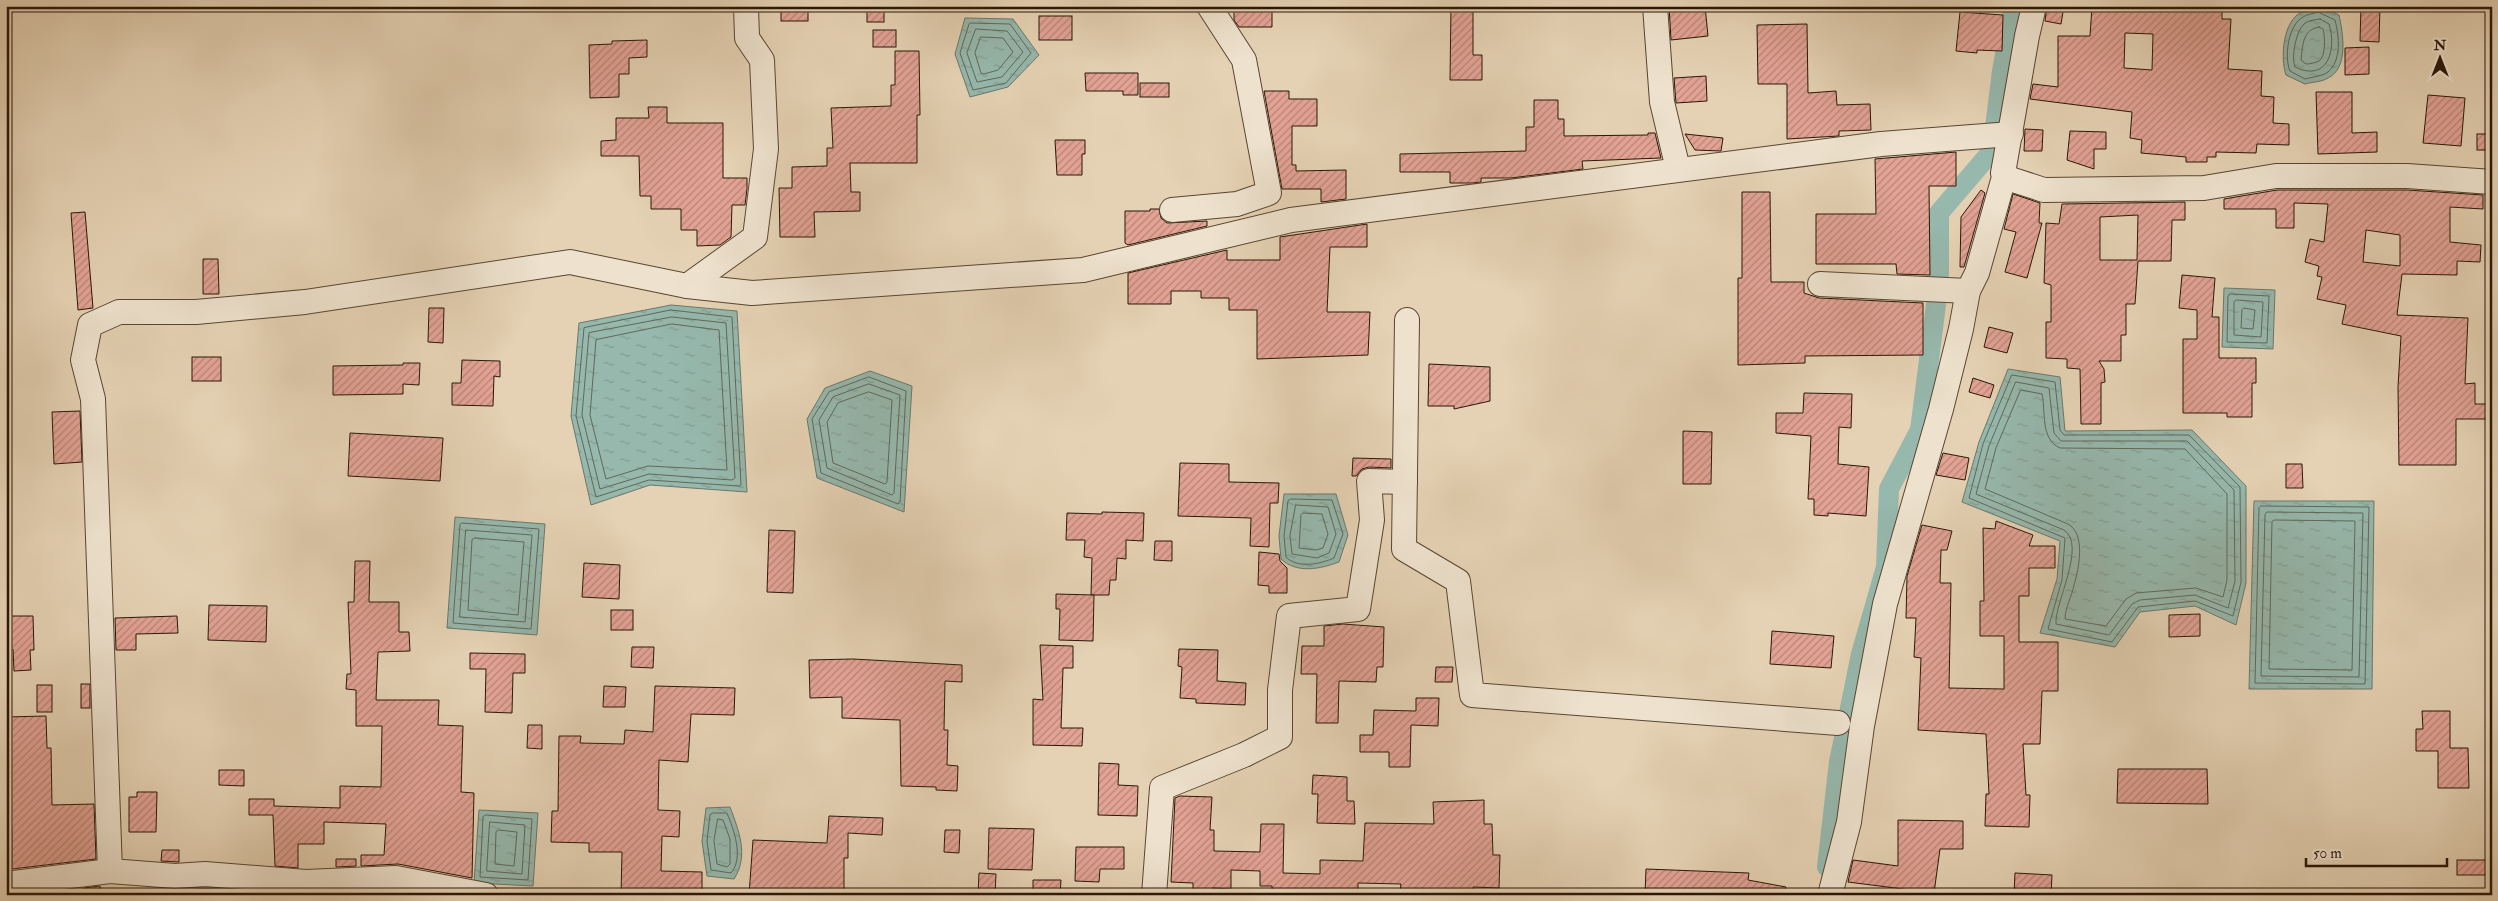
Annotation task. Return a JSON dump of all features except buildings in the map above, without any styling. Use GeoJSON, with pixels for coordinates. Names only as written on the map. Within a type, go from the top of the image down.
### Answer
{"type":"FeatureCollection","features":[{"type":"Feature","properties":{"kind":"street"},"geometry":{"type":"LineString","coordinates":[[687,286],[755,238],[765,139],[762,60],[748,38],[746,6]]}},
{"type":"Feature","properties":{"kind":"street"},"geometry":{"type":"LineString","coordinates":[[1172,210],[1237,204],[1268,193],[1244,60],[1209,6]]}},
{"type":"Feature","properties":{"kind":"street"},"geometry":{"type":"LineString","coordinates":[[1655,6],[1662,102],[1678,169]]}},
{"type":"Feature","properties":{"kind":"street"},"geometry":{"type":"LineString","coordinates":[[1830,895],[1849,822],[1862,726],[1885,604],[1941,408],[1961,329],[1968,291],[1977,273],[2004,176],[2004,166],[2011,134],[2026,36],[2034,6]]}},
{"type":"Feature","properties":{"kind":"street"},"geometry":{"type":"LineString","coordinates":[[110,871],[93,399],[83,360],[90,325],[119,312],[196,312],[305,302],[570,262],[687,286],[752,293],[1083,270],[1291,220],[1881,144],[2011,134]]}},
{"type":"Feature","properties":{"kind":"street"},"geometry":{"type":"LineString","coordinates":[[2004,176],[2044,190],[2204,188],[2276,176],[2407,176],[2492,182]]}},
{"type":"Feature","properties":{"kind":"street"},"geometry":{"type":"LineString","coordinates":[[1820,284],[1968,291]]}},
{"type":"Feature","properties":{"kind":"street"},"geometry":{"type":"LineString","coordinates":[[1407,320],[1404,549],[1458,581],[1472,695],[1838,723]]}},
{"type":"Feature","properties":{"kind":"street"},"geometry":{"type":"LineString","coordinates":[[1154,895],[1162,788],[1227,762],[1280,737],[1280,690],[1289,616],[1358,609],[1372,520],[1369,481],[1405,482]]}},
{"type":"Feature","properties":{"kind":"street"},"geometry":{"type":"LineString","coordinates":[[6,884],[110,871],[174,885],[205,874],[306,882],[396,878],[486,895]]}},
{"type":"Feature","properties":{"kind":"water"},"geometry":{"type":"Polygon","coordinates":[[[2321,7],[2339,15],[2343,40],[2342,58],[2335,73],[2328,78],[2305,84],[2286,75],[2283,59],[2285,40],[2287,31],[2296,16],[2306,10],[2321,7]]]}},
{"type":"Feature","properties":{"kind":"water"},"geometry":{"type":"Polygon","coordinates":[[[965,18],[1013,19],[1039,55],[1008,87],[970,97],[955,54],[965,18]]]}},
{"type":"Feature","properties":{"kind":"water"},"geometry":{"type":"Polygon","coordinates":[[[2224,288],[2275,290],[2273,349],[2222,347],[2224,288]]]}},
{"type":"Feature","properties":{"kind":"water"},"geometry":{"type":"Polygon","coordinates":[[[671,305],[737,311],[747,492],[650,485],[591,505],[571,416],[579,323],[671,305]]]}},
{"type":"Feature","properties":{"kind":"water"},"geometry":{"type":"Polygon","coordinates":[[[2008,369],[2060,377],[2065,431],[2192,430],[2246,486],[2246,583],[2236,625],[2195,606],[2140,612],[2115,647],[2040,633],[2057,579],[2060,541],[1962,502],[1979,442],[2008,369]]]}},
{"type":"Feature","properties":{"kind":"water"},"geometry":{"type":"Polygon","coordinates":[[[870,371],[912,386],[904,512],[817,478],[807,419],[825,388],[870,371]]]}},
{"type":"Feature","properties":{"kind":"water"},"geometry":{"type":"Polygon","coordinates":[[[1284,494],[1336,494],[1348,535],[1339,562],[1309,569],[1294,567],[1281,559],[1279,536],[1284,494]]]}},
{"type":"Feature","properties":{"kind":"water"},"geometry":{"type":"Polygon","coordinates":[[[2254,501],[2374,501],[2372,689],[2249,689],[2254,501]]]}},
{"type":"Feature","properties":{"kind":"water"},"geometry":{"type":"Polygon","coordinates":[[[455,517],[545,524],[537,635],[447,628],[455,517]]]}},
{"type":"Feature","properties":{"kind":"water"},"geometry":{"type":"Polygon","coordinates":[[[730,807],[741,843],[742,852],[739,870],[734,879],[707,876],[702,841],[706,808],[730,807]]]}},
{"type":"Feature","properties":{"kind":"water"},"geometry":{"type":"Polygon","coordinates":[[[479,810],[538,813],[533,886],[474,883],[479,810]]]}},
{"type":"Feature","properties":{"kind":"water"},"geometry":{"type":"Polygon","coordinates":[[[183,882],[274,887],[275,895],[181,895],[183,882]]]}},
{"type":"Feature","properties":{"kind":"waterway"},"geometry":{"type":"LineString","coordinates":[[1939,275],[1939,213],[1992,151],[2002,71],[2014,6]]}},
{"type":"Feature","properties":{"kind":"waterway"},"geometry":{"type":"LineString","coordinates":[[1827,867],[1839,762],[1861,654],[1886,567],[1889,489],[1920,430],[1936,305]]}}]}
